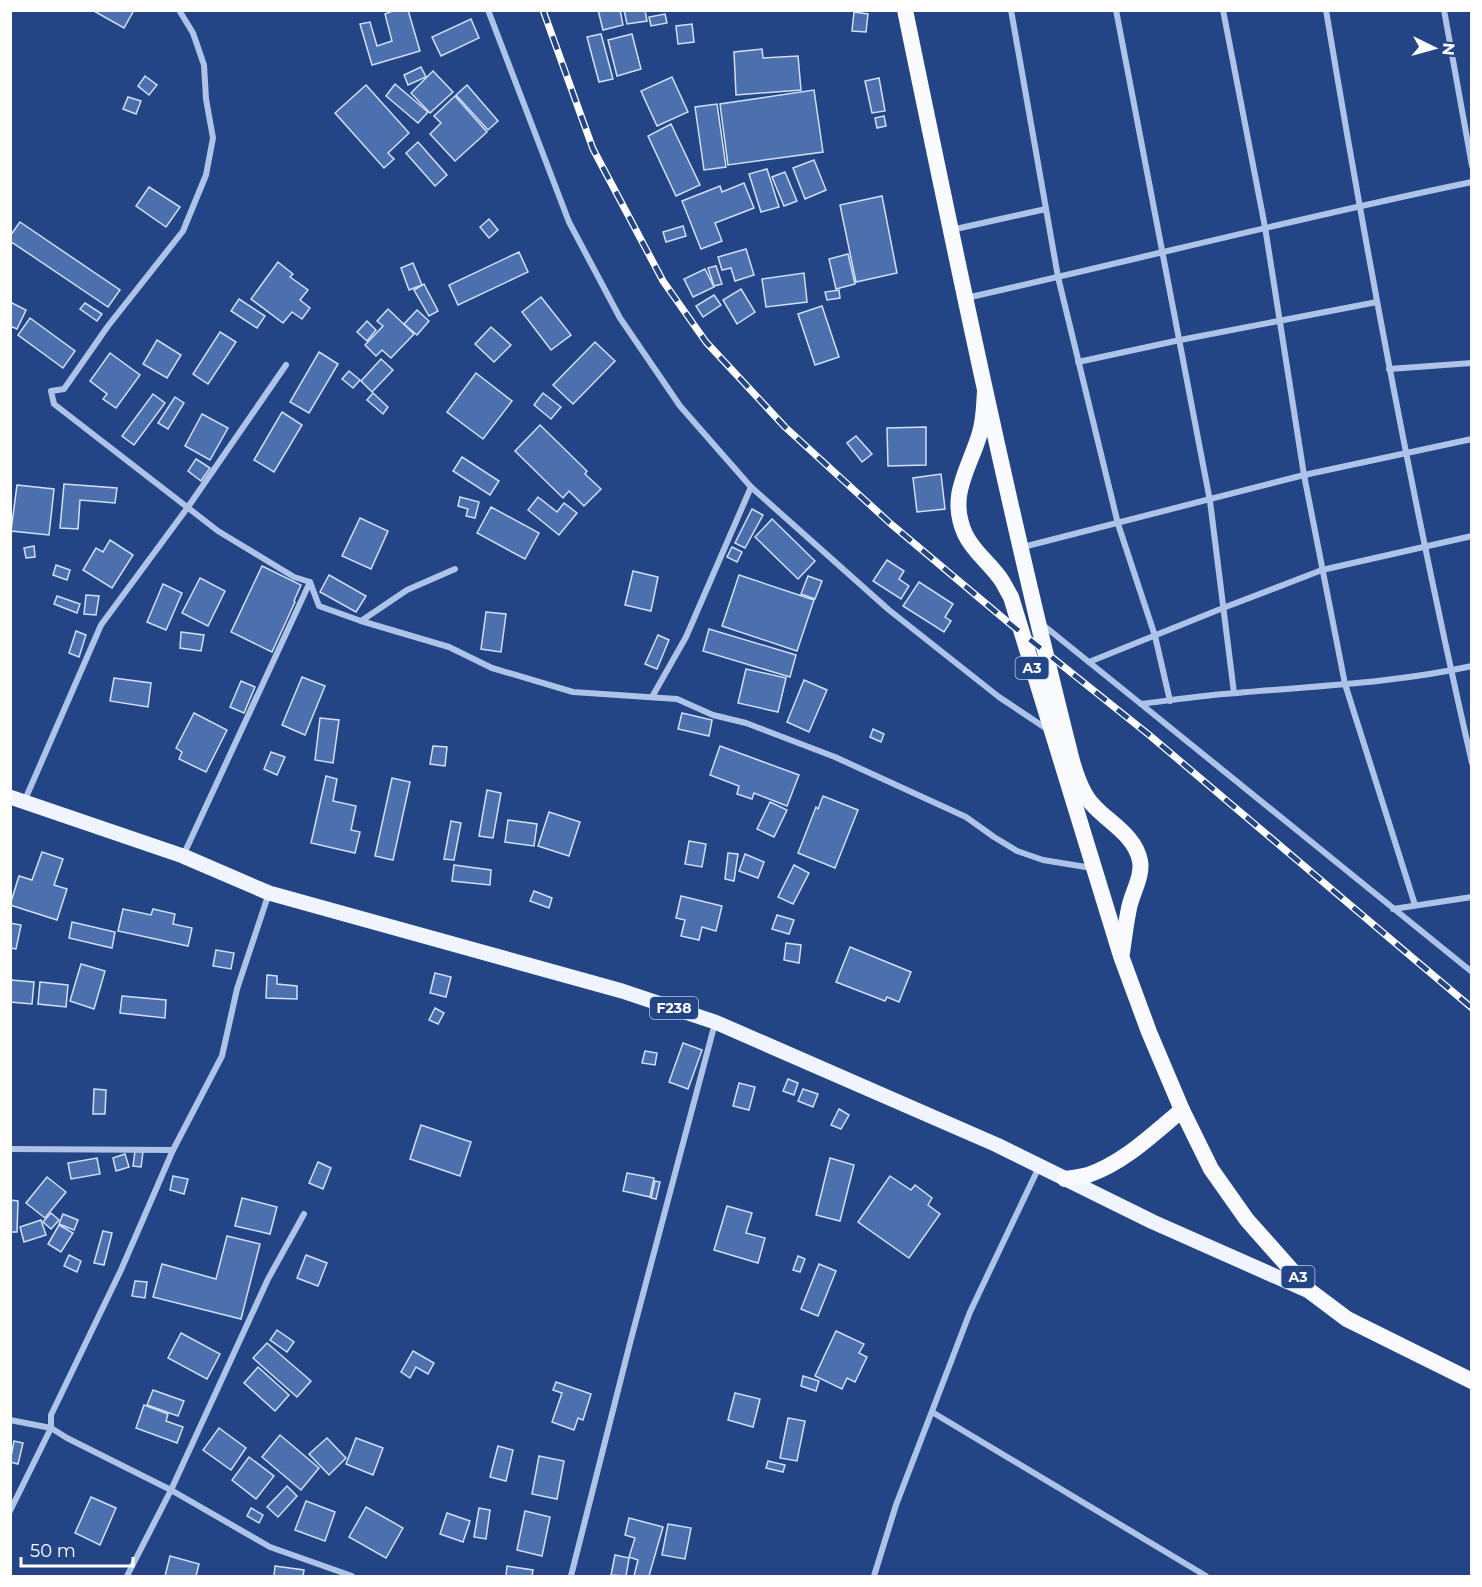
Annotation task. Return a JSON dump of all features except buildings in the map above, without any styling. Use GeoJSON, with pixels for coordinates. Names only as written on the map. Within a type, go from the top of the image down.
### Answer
{"type":"FeatureCollection","features":[{"type":"Feature","properties":{"kind":"highway","name":"A3"},"geometry":{"type":"LineString","coordinates":[[905,10],[964,298],[1020,548],[1076,776],[1091,803],[1124,832],[1136,848],[1141,863],[1121,956]]}},
{"type":"Feature","properties":{"kind":"highway","name":"A3"},"geometry":{"type":"LineString","coordinates":[[985,391],[984,414],[979,436],[961,481],[958,495],[964,532],[974,549],[1002,580],[1011,597],[1121,956],[1149,1032],[1182,1110],[1211,1169],[1247,1220],[1311,1292],[1347,1319],[1472,1381]]}},
{"type":"Feature","properties":{"kind":"highway"},"geometry":{"type":"LineString","coordinates":[[1065,1179],[1087,1175],[1106,1167],[1132,1150],[1182,1110]]}},
{"type":"Feature","properties":{"kind":"main road","name":"F238"},"geometry":{"type":"LineString","coordinates":[[17,800],[183,856],[269,893],[622,991],[716,1022],[997,1145],[1154,1222],[1311,1292]]}},
{"type":"Feature","properties":{"kind":"street"},"geometry":{"type":"LineString","coordinates":[[180,10],[193,33],[204,65],[206,99],[213,138],[206,175],[183,231],[108,326],[64,389],[51,391],[54,404],[218,531],[294,578],[310,582]]}},
{"type":"Feature","properties":{"kind":"street"},"geometry":{"type":"LineString","coordinates":[[488,10],[569,222],[620,318],[680,406],[751,487],[889,610],[999,697],[1051,732]]}},
{"type":"Feature","properties":{"kind":"street"},"geometry":{"type":"LineString","coordinates":[[1011,10],[1058,278],[1118,524],[1155,636],[1170,700]]}},
{"type":"Feature","properties":{"kind":"street"},"geometry":{"type":"LineString","coordinates":[[1116,10],[1210,501],[1234,693]]}},
{"type":"Feature","properties":{"kind":"street"},"geometry":{"type":"LineString","coordinates":[[1223,10],[1264,227],[1304,475],[1345,684],[1414,905]]}},
{"type":"Feature","properties":{"kind":"street"},"geometry":{"type":"LineString","coordinates":[[1326,10],[1359,206],[1405,453],[1450,670],[1472,763]]}},
{"type":"Feature","properties":{"kind":"street"},"geometry":{"type":"LineString","coordinates":[[1444,10],[1472,166]]}},
{"type":"Feature","properties":{"kind":"street"},"geometry":{"type":"LineString","coordinates":[[964,298],[1164,254],[1264,227],[1472,182]]}},
{"type":"Feature","properties":{"kind":"street"},"geometry":{"type":"LineString","coordinates":[[950,231],[1046,209]]}},
{"type":"Feature","properties":{"kind":"street"},"geometry":{"type":"LineString","coordinates":[[1078,362],[1377,302]]}},
{"type":"Feature","properties":{"kind":"street"},"geometry":{"type":"LineString","coordinates":[[1389,369],[1472,363]]}},
{"type":"Feature","properties":{"kind":"street"},"geometry":{"type":"LineString","coordinates":[[17,800],[101,625],[188,507],[286,365]]}},
{"type":"Feature","properties":{"kind":"street"},"geometry":{"type":"LineString","coordinates":[[1020,548],[1304,475],[1472,439]]}},
{"type":"Feature","properties":{"kind":"street"},"geometry":{"type":"LineString","coordinates":[[652,697],[686,636],[751,487]]}},
{"type":"Feature","properties":{"kind":"street"},"geometry":{"type":"LineString","coordinates":[[1089,662],[1322,570],[1472,536]]}},
{"type":"Feature","properties":{"kind":"street"},"geometry":{"type":"LineString","coordinates":[[361,621],[407,590],[455,569]]}},
{"type":"Feature","properties":{"kind":"street"},"geometry":{"type":"LineString","coordinates":[[310,582],[319,606],[449,647],[492,669],[573,692],[677,699],[713,715],[746,723],[835,757],[966,817],[1017,851],[1043,860],[1094,868]]}},
{"type":"Feature","properties":{"kind":"street"},"geometry":{"type":"LineString","coordinates":[[183,856],[310,582]]}},
{"type":"Feature","properties":{"kind":"street"},"geometry":{"type":"LineString","coordinates":[[1037,620],[1472,972]]}},
{"type":"Feature","properties":{"kind":"street"},"geometry":{"type":"LineString","coordinates":[[1141,704],[1234,693],[1345,684],[1472,666]]}},
{"type":"Feature","properties":{"kind":"street"},"geometry":{"type":"LineString","coordinates":[[10,1511],[51,1428],[51,1415],[121,1270],[173,1150],[222,1056],[237,989],[269,893]]}},
{"type":"Feature","properties":{"kind":"street"},"geometry":{"type":"LineString","coordinates":[[1393,909],[1472,897]]}},
{"type":"Feature","properties":{"kind":"street"},"geometry":{"type":"LineString","coordinates":[[571,1576],[633,1332],[716,1022]]}},
{"type":"Feature","properties":{"kind":"street"},"geometry":{"type":"LineString","coordinates":[[10,1149],[173,1150]]}},
{"type":"Feature","properties":{"kind":"street"},"geometry":{"type":"LineString","coordinates":[[874,1576],[896,1505],[970,1312],[1039,1167]]}},
{"type":"Feature","properties":{"kind":"street"},"geometry":{"type":"LineString","coordinates":[[127,1576],[171,1490],[268,1279],[304,1214]]}},
{"type":"Feature","properties":{"kind":"street"},"geometry":{"type":"LineString","coordinates":[[932,1412],[1206,1576]]}},
{"type":"Feature","properties":{"kind":"street"},"geometry":{"type":"LineString","coordinates":[[10,1420],[51,1428],[171,1490],[270,1546],[352,1576]]}},
{"type":"Feature","properties":{"kind":"street"},"geometry":{"type":"LineString","coordinates":[[321,1576],[323,1567]]}},
{"type":"Feature","properties":{"kind":"railway"},"geometry":{"type":"LineString","coordinates":[[543,10],[593,149],[663,281],[706,342],[785,427],[891,524],[1009,623],[1148,734],[1472,1008]]}}]}
